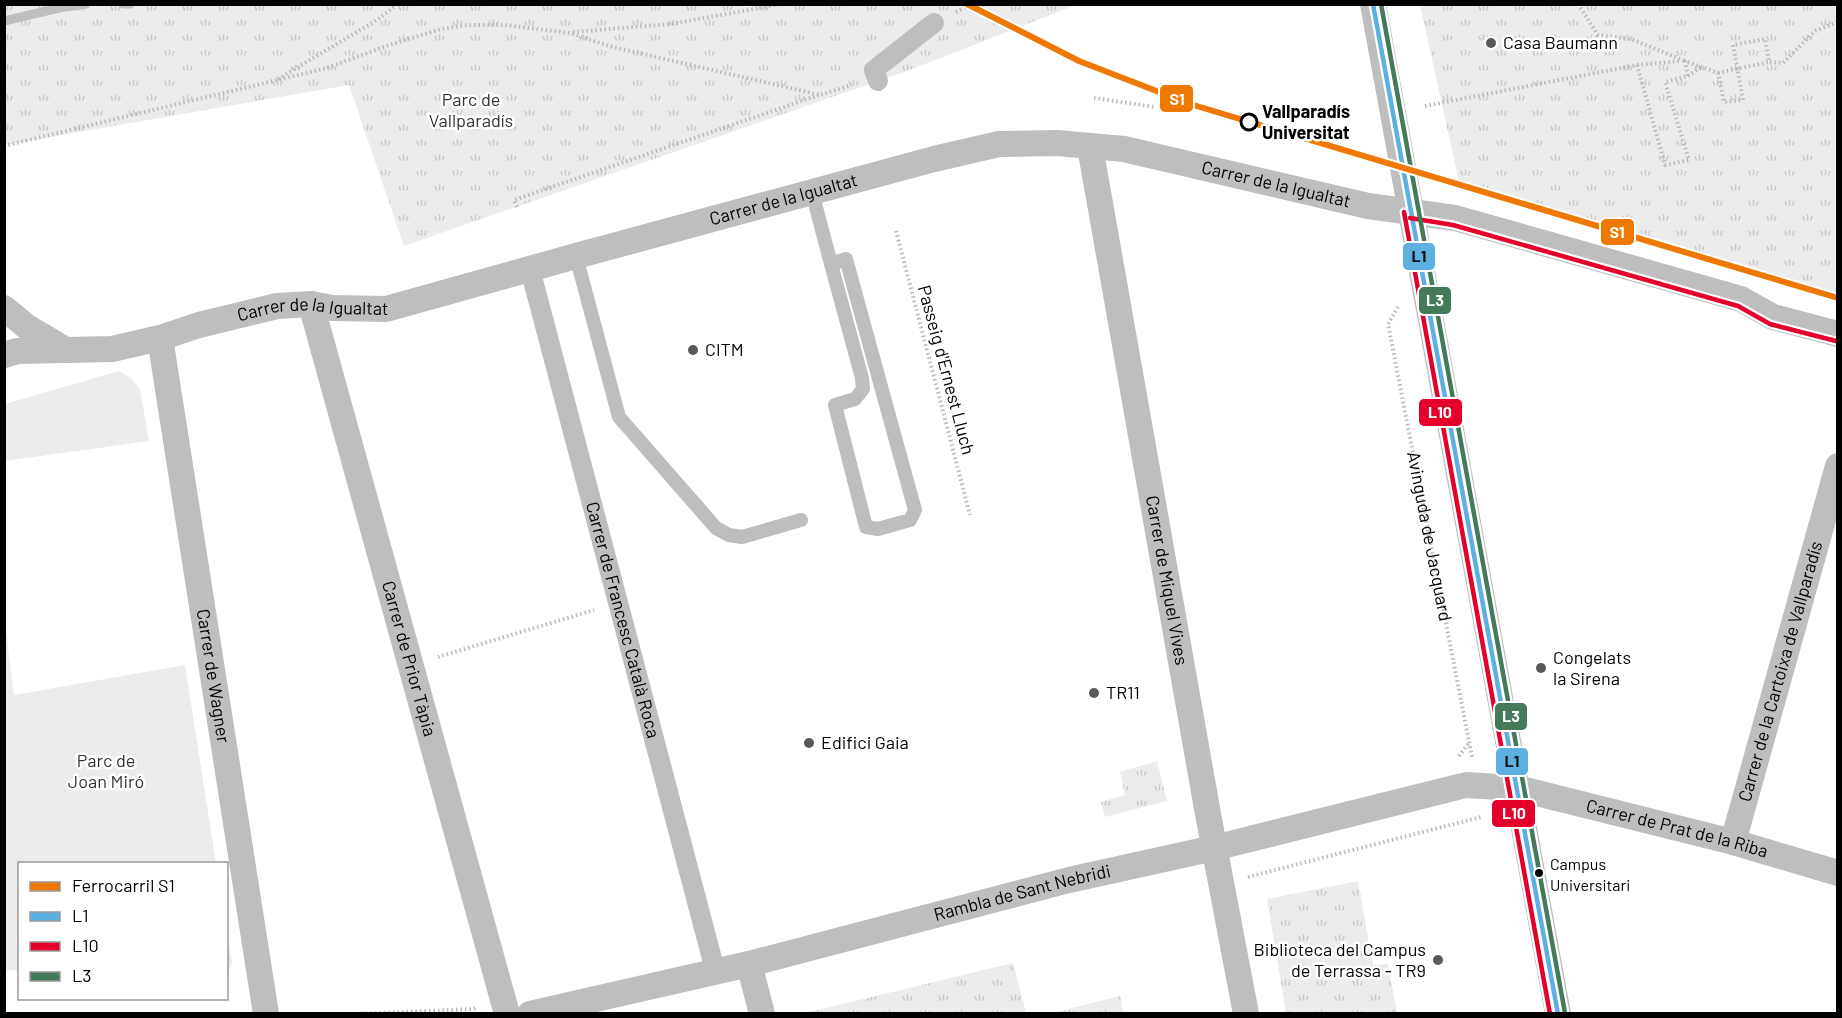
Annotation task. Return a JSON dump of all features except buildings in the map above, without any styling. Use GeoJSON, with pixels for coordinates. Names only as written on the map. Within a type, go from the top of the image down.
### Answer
{"type":"FeatureCollection","features":[{"type":"Feature","properties":{"kind":"street"},"geometry":{"type":"LineString","coordinates":[[1373,4],[1558,1014]]}},
{"type":"Feature","properties":{"kind":"street"},"geometry":{"type":"LineString","coordinates":[[878,81],[874,70],[934,23]]}},
{"type":"Feature","properties":{"kind":"street","name":"Carrer de la Igualtat"},"geometry":{"type":"LineString","coordinates":[[4,355],[17,351],[112,349],[277,306],[311,304],[333,308],[386,309],[934,159],[999,144],[1057,143],[1124,149],[1368,206],[1455,218],[1741,299],[1773,317],[1838,334]]}},
{"type":"Feature","properties":{"kind":"street","name":"Carrer de Miquel Vives"},"geometry":{"type":"LineString","coordinates":[[1090,147],[1214,848],[1246,1014]]}},
{"type":"Feature","properties":{"kind":"street","name":"Carrer de Francesc Català Roca"},"geometry":{"type":"LineString","coordinates":[[530,269],[715,970]]}},
{"type":"Feature","properties":{"kind":"street","name":"Carrer de Prior Tàpia"},"geometry":{"type":"LineString","coordinates":[[311,304],[507,1014]]}},
{"type":"Feature","properties":{"kind":"street"},"geometry":{"type":"LineString","coordinates":[[4,308],[27,327],[64,349]]}},
{"type":"Feature","properties":{"kind":"street","name":"Carrer de Wagner"},"geometry":{"type":"LineString","coordinates":[[160,338],[266,1014]]}},
{"type":"Feature","properties":{"kind":"street","name":"Carrer de la Cartoixa de Vallparadís"},"geometry":{"type":"LineString","coordinates":[[1733,842],[1838,466]]}},
{"type":"Feature","properties":{"kind":"street","name":"Rambla de Sant Nebridi"},"geometry":{"type":"LineString","coordinates":[[530,1014],[749,964],[1069,880],[1214,848],[1466,785],[1517,788]]}},
{"type":"Feature","properties":{"kind":"street","name":"Carrer de Prat de la Riba"},"geometry":{"type":"LineString","coordinates":[[1517,788],[1733,842],[1838,873]]}},
{"type":"Feature","properties":{"kind":"street"},"geometry":{"type":"LineString","coordinates":[[749,964],[762,1014]]}},
{"type":"Feature","properties":{"kind":"lane"},"geometry":{"type":"LineString","coordinates":[[812,192],[831,264],[862,378],[863,389],[855,399],[835,405],[866,527],[878,529],[910,520],[915,510],[846,259],[831,264]]}},
{"type":"Feature","properties":{"kind":"lane"},"geometry":{"type":"LineString","coordinates":[[576,256],[619,417],[716,528],[729,535],[742,537],[801,520]]}},
{"type":"Feature","properties":{"kind":"path"},"geometry":{"type":"LineString","coordinates":[[272,82],[377,20],[398,4]]}},
{"type":"Feature","properties":{"kind":"path"},"geometry":{"type":"LineString","coordinates":[[4,146],[327,68],[441,29],[469,25],[505,26],[570,33],[671,24],[781,4]]}},
{"type":"Feature","properties":{"kind":"path"},"geometry":{"type":"LineString","coordinates":[[1578,4],[1598,35],[1631,39],[1718,73],[1769,62],[1783,63],[1815,31],[1838,22]]}},
{"type":"Feature","properties":{"kind":"path"},"geometry":{"type":"LineString","coordinates":[[570,33],[609,46],[820,95]]}},
{"type":"Feature","properties":{"kind":"path"},"geometry":{"type":"LineString","coordinates":[[1718,73],[1724,102],[1743,100],[1733,45],[1765,39],[1769,62]]}},
{"type":"Feature","properties":{"kind":"path"},"geometry":{"type":"LineString","coordinates":[[1425,106],[1637,65],[1685,61]]}},
{"type":"Feature","properties":{"kind":"path"},"geometry":{"type":"LineString","coordinates":[[1685,61],[1688,76]]}},
{"type":"Feature","properties":{"kind":"path"},"geometry":{"type":"LineString","coordinates":[[1637,65],[1665,165],[1689,160],[1665,82],[1688,76],[1701,67]]}},
{"type":"Feature","properties":{"kind":"path"},"geometry":{"type":"LineString","coordinates":[[517,207],[514,200],[843,87]]}},
{"type":"Feature","properties":{"kind":"path"},"geometry":{"type":"LineString","coordinates":[[1094,98],[1155,106]]}},
{"type":"Feature","properties":{"kind":"path","name":"Passeig d'Ernest Lluch"},"geometry":{"type":"LineString","coordinates":[[896,231],[970,516]]}},
{"type":"Feature","properties":{"kind":"path","name":"Avinguda de Jacquard"},"geometry":{"type":"LineString","coordinates":[[1399,305],[1388,324],[1469,742]]}},
{"type":"Feature","properties":{"kind":"path"},"geometry":{"type":"LineString","coordinates":[[437,657],[618,603]]}},
{"type":"Feature","properties":{"kind":"green space","name":"Parc de Vallparadís"},"geometry":{"type":"Polygon","coordinates":[[[5,5],[1076,5],[907,71],[404,246],[349,85],[5,145],[5,5]]]}},
{"type":"Feature","properties":{"kind":"green space"},"geometry":{"type":"Polygon","coordinates":[[[1420,5],[1837,5],[1837,299],[1460,186],[1420,5]]]}},
{"type":"Feature","properties":{"kind":"green space"},"geometry":{"type":"Polygon","coordinates":[[[119,371],[131,378],[140,389],[149,441],[5,461],[5,404],[119,371]]]}},
{"type":"Feature","properties":{"kind":"green space","name":"Parc de Joan Miró"},"geometry":{"type":"Polygon","coordinates":[[[5,623],[14,695],[185,665],[216,862],[18,862],[18,971],[4,969],[5,623]]]}},
{"type":"Feature","properties":{"kind":"green space"},"geometry":{"type":"Polygon","coordinates":[[[1157,761],[1167,801],[1105,817],[1101,802],[1125,795],[1120,772],[1157,761]]]}},
{"type":"Feature","properties":{"kind":"green space"},"geometry":{"type":"Polygon","coordinates":[[[1358,881],[1373,965],[1388,964],[1397,1013],[1286,1013],[1267,899],[1358,881]]]}},
{"type":"Feature","properties":{"kind":"green space"},"geometry":{"type":"Polygon","coordinates":[[[228,939],[232,962],[228,973],[228,939]]]}},
{"type":"Feature","properties":{"kind":"green space"},"geometry":{"type":"Polygon","coordinates":[[[1013,963],[1026,1013],[805,1013],[1013,963]]]}},
{"type":"Feature","properties":{"kind":"green space"},"geometry":{"type":"Polygon","coordinates":[[[1120,996],[1123,1013],[1052,1013],[1120,996]]]}},
{"type":"Feature","properties":{"kind":"waterway"},"geometry":{"type":"LineString","coordinates":[[4,21],[86,4]]}},
{"type":"Feature","properties":{"kind":"waterway"},"geometry":{"type":"LineString","coordinates":[[123,4],[130,4]]}},
{"type":"Feature","properties":{"kind":"rail line","name":"S1"},"geometry":{"type":"LineString","coordinates":[[967,4],[1079,61],[1190,104],[1838,298]]}},
{"type":"Feature","properties":{"kind":"transit line","name":"L1"},"geometry":{"type":"LineString","coordinates":[[1373,4],[1558,1014]]}},
{"type":"Feature","properties":{"kind":"transit line","name":"L3"},"geometry":{"type":"LineString","coordinates":[[1381,4],[1565,1013]]}},
{"type":"Feature","properties":{"kind":"transit line","name":"L10"},"geometry":{"type":"LineString","coordinates":[[1404,212],[1550,1014]]}},
{"type":"Feature","properties":{"kind":"transit line","name":"L10"},"geometry":{"type":"LineString","coordinates":[[1410,218],[1453,225],[1738,306],[1770,324],[1836,341]]}},
{"type":"Feature","properties":{"kind":"place","name":"Casa Baumann"},"geometry":{"type":"Point","coordinates":[1491,43]}},
{"type":"Feature","properties":{"kind":"place","name":"Vallparadís Universitat"},"geometry":{"type":"Point","coordinates":[1249,122]}},
{"type":"Feature","properties":{"kind":"place","name":"CITM"},"geometry":{"type":"Point","coordinates":[693,350]}},
{"type":"Feature","properties":{"kind":"place","name":"Congelats la Sirena"},"geometry":{"type":"Point","coordinates":[1541,668]}},
{"type":"Feature","properties":{"kind":"place","name":"TR11"},"geometry":{"type":"Point","coordinates":[1094,693]}},
{"type":"Feature","properties":{"kind":"place","name":"Edifici Gaia"},"geometry":{"type":"Point","coordinates":[809,743]}},
{"type":"Feature","properties":{"kind":"place","name":"Campus Universitari"},"geometry":{"type":"Point","coordinates":[1539,873]}},
{"type":"Feature","properties":{"kind":"place","name":"Biblioteca del Campus de Terrassa - TR9"},"geometry":{"type":"Point","coordinates":[1438,960]}}]}
